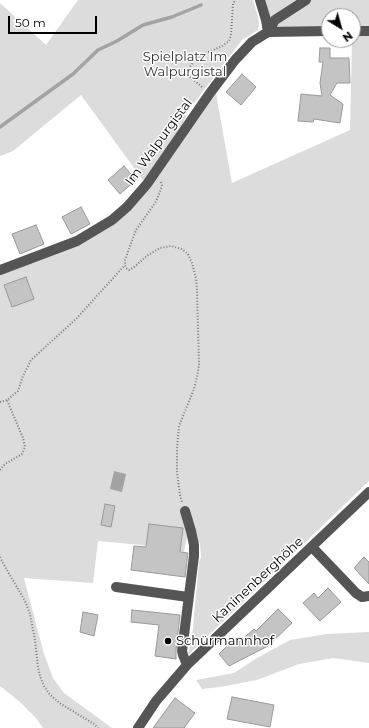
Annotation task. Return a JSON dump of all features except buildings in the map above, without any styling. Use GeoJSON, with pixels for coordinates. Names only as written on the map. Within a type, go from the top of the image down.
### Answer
{"type":"FeatureCollection","features":[{"type":"Feature","properties":{"kind":"street"},"geometry":{"type":"LineString","coordinates":[[260,0],[268,32]]}},
{"type":"Feature","properties":{"kind":"street"},"geometry":{"type":"LineString","coordinates":[[268,32],[275,20],[306,0]]}},
{"type":"Feature","properties":{"kind":"street"},"geometry":{"type":"LineString","coordinates":[[268,32],[321,30]]}},
{"type":"Feature","properties":{"kind":"street","name":"Im Walpurgistal"},"geometry":{"type":"LineString","coordinates":[[0,270],[77,241],[112,220],[127,207],[147,184],[210,93],[241,53],[252,42],[268,32]]}},
{"type":"Feature","properties":{"kind":"street","name":"Kaninenberghöhe"},"geometry":{"type":"LineString","coordinates":[[138,728],[156,701],[187,665],[369,492]]}},
{"type":"Feature","properties":{"kind":"street"},"geometry":{"type":"LineString","coordinates":[[185,511],[194,545],[194,556],[182,651],[187,665]]}},
{"type":"Feature","properties":{"kind":"street"},"geometry":{"type":"LineString","coordinates":[[312,547],[356,593],[362,598],[369,596]]}},
{"type":"Feature","properties":{"kind":"street"},"geometry":{"type":"LineString","coordinates":[[116,587],[188,597]]}},
{"type":"Feature","properties":{"kind":"path"},"geometry":{"type":"LineString","coordinates":[[210,93],[190,77],[188,73],[196,58],[222,46],[229,41],[231,34],[233,4],[235,0]]}},
{"type":"Feature","properties":{"kind":"path"},"geometry":{"type":"LineString","coordinates":[[0,402],[7,400],[18,391],[23,376],[32,360],[76,319],[125,265],[125,260],[136,230],[155,203],[160,192],[162,185],[159,167]]}},
{"type":"Feature","properties":{"kind":"path"},"geometry":{"type":"LineString","coordinates":[[125,265],[126,268],[130,270],[148,255],[160,248],[171,246],[182,249],[188,254],[196,278],[199,365],[194,389],[180,421],[177,449],[177,472],[180,495],[185,511]]}},
{"type":"Feature","properties":{"kind":"path"},"geometry":{"type":"LineString","coordinates":[[0,470],[5,464],[22,454],[25,447],[23,438],[7,400]]}},
{"type":"Feature","properties":{"kind":"path"},"geometry":{"type":"LineString","coordinates":[[0,557],[25,601],[30,614],[38,667],[44,686],[50,695],[61,704],[98,728]]}},
{"type":"Feature","properties":{"kind":"green space","name":"Spielplatz Im Walpurgistal"},"geometry":{"type":"Polygon","coordinates":[[[78,0],[253,0],[258,17],[258,30],[242,40],[188,111],[177,139],[145,183],[81,95],[13,151],[0,156],[0,3],[46,45],[78,0]]]}},
{"type":"Feature","properties":{"kind":"green space"},"geometry":{"type":"Polygon","coordinates":[[[261,0],[369,0],[369,30],[361,30],[361,8],[321,8],[321,30],[268,31],[261,0]]]}},
{"type":"Feature","properties":{"kind":"green space"},"geometry":{"type":"Polygon","coordinates":[[[361,34],[369,34],[369,481],[188,655],[193,629],[199,562],[201,557],[200,543],[196,541],[189,528],[184,552],[142,545],[98,541],[93,583],[24,578],[44,654],[53,678],[64,693],[112,728],[43,728],[36,718],[20,702],[0,686],[0,272],[113,221],[215,88],[232,183],[350,130],[352,48],[361,48],[361,34]]]}},
{"type":"Feature","properties":{"kind":"green space"},"geometry":{"type":"Polygon","coordinates":[[[369,632],[369,663],[333,658],[299,664],[257,680],[202,689],[196,680],[234,673],[257,658],[290,640],[327,634],[369,632]]]}},
{"type":"Feature","properties":{"kind":"shaded area"},"geometry":{"type":"Polygon","coordinates":[[[114,471],[126,474],[122,492],[110,489],[114,471]]]}},
{"type":"Feature","properties":{"kind":"waterway"},"geometry":{"type":"LineString","coordinates":[[0,127],[73,74],[98,50],[117,41],[143,25],[172,17],[201,5]]}},
{"type":"Feature","properties":{"kind":"place","name":"Schürmannhof"},"geometry":{"type":"Point","coordinates":[168,641]}}]}
